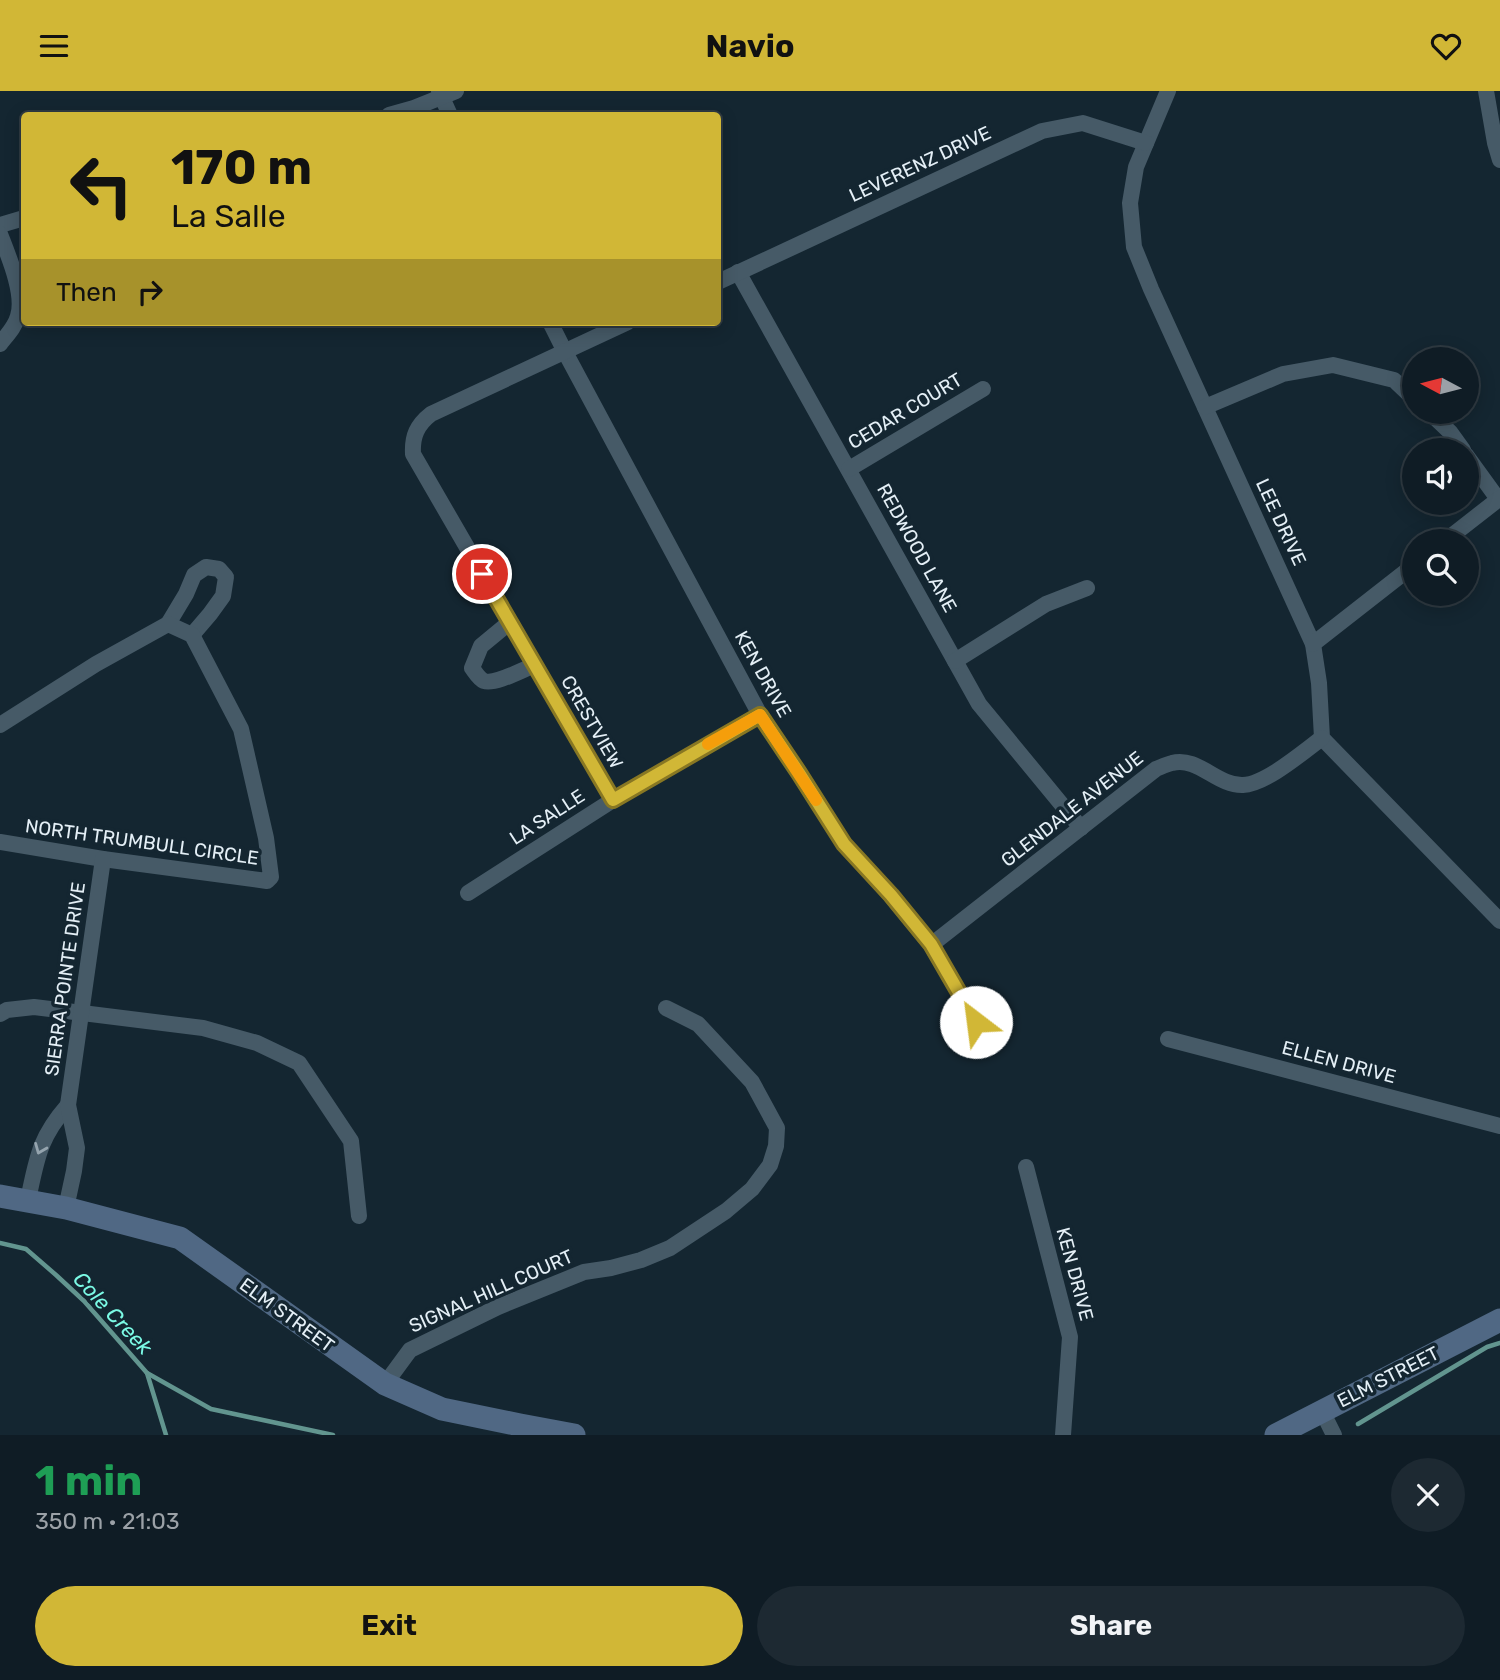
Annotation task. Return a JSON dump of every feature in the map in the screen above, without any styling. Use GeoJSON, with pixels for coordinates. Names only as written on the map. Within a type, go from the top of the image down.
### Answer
{"type":"FeatureCollection","features":[{"type":"Feature","properties":{"kind":"main road","name":"ELM STREET"},"geometry":{"type":"LineString","coordinates":[[0,1196],[66,1208],[180,1238],[385,1384],[442,1409],[519,1430],[574,1435]]}},
{"type":"Feature","properties":{"kind":"main road","name":"ELM STREET"},"geometry":{"type":"LineString","coordinates":[[1276,1435],[1500,1320]]}},
{"type":"Feature","properties":{"kind":"street","name":"LEE DRIVE"},"geometry":{"type":"LineString","coordinates":[[1168,91],[1136,167],[1130,203],[1134,247],[1313,644],[1319,683],[1322,738]]}},
{"type":"Feature","properties":{"kind":"street"},"geometry":{"type":"LineString","coordinates":[[1486,91],[1500,160]]}},
{"type":"Feature","properties":{"kind":"street"},"geometry":{"type":"LineString","coordinates":[[397,112],[445,93],[449,112]]}},
{"type":"Feature","properties":{"kind":"street","name":"LEVERENZ DRIVE"},"geometry":{"type":"LineString","coordinates":[[721,280],[1042,131],[1083,123],[1146,143]]}},
{"type":"Feature","properties":{"kind":"street"},"geometry":{"type":"LineString","coordinates":[[0,225],[21,219]]}},
{"type":"Feature","properties":{"kind":"street"},"geometry":{"type":"LineString","coordinates":[[0,233],[15,278],[20,312],[15,325],[0,344]]}},
{"type":"Feature","properties":{"kind":"street","name":"REDWOOD LANE"},"geometry":{"type":"LineString","coordinates":[[738,272],[979,704],[1081,828]]}},
{"type":"Feature","properties":{"kind":"street","name":"KEN DRIVE"},"geometry":{"type":"LineString","coordinates":[[552,326],[760,715],[844,844],[931,944],[976,1022]]}},
{"type":"Feature","properties":{"kind":"street"},"geometry":{"type":"LineString","coordinates":[[565,352],[620,326]]}},
{"type":"Feature","properties":{"kind":"street","name":"CRESTVIEW"},"geometry":{"type":"LineString","coordinates":[[565,352],[431,414],[422,421],[417,430],[413,441],[413,454],[613,800]]}},
{"type":"Feature","properties":{"kind":"street"},"geometry":{"type":"LineString","coordinates":[[1205,407],[1283,374],[1333,365],[1394,380],[1402,388]]}},
{"type":"Feature","properties":{"kind":"street","name":"CEDAR COURT"},"geometry":{"type":"LineString","coordinates":[[849,469],[983,389]]}},
{"type":"Feature","properties":{"kind":"street"},"geometry":{"type":"LineString","coordinates":[[1442,424],[1454,438]]}},
{"type":"Feature","properties":{"kind":"street"},"geometry":{"type":"LineString","coordinates":[[1460,529],[1499,498],[1479,472]]}},
{"type":"Feature","properties":{"kind":"street"},"geometry":{"type":"LineString","coordinates":[[0,725],[96,664],[168,624],[194,575],[206,567],[219,569],[226,577],[223,596],[192,635],[168,624]]}},
{"type":"Feature","properties":{"kind":"street"},"geometry":{"type":"LineString","coordinates":[[1313,644],[1402,574]]}},
{"type":"Feature","properties":{"kind":"street"},"geometry":{"type":"LineString","coordinates":[[956,661],[1046,604],[1087,588]]}},
{"type":"Feature","properties":{"kind":"street","name":"CRESTVIEW"},"geometry":{"type":"LineString","coordinates":[[510,622],[481,646],[472,668],[484,681],[494,681],[535,665]]}},
{"type":"Feature","properties":{"kind":"street","name":"NORTH TRUMBULL CIRCLE"},"geometry":{"type":"LineString","coordinates":[[0,842],[267,881],[271,877],[266,838],[242,729],[192,635]]}},
{"type":"Feature","properties":{"kind":"street","name":"LA SALLE"},"geometry":{"type":"LineString","coordinates":[[468,893],[613,800],[760,715]]}},
{"type":"Feature","properties":{"kind":"street"},"geometry":{"type":"LineString","coordinates":[[1322,738],[1500,921]]}},
{"type":"Feature","properties":{"kind":"street","name":"GLENDALE AVENUE"},"geometry":{"type":"LineString","coordinates":[[931,944],[1156,769],[1174,762],[1191,764],[1227,783],[1244,785],[1277,771],[1322,738]]}},
{"type":"Feature","properties":{"kind":"street","name":"SIERRA POINTE DRIVE"},"geometry":{"type":"LineString","coordinates":[[66,1208],[75,1171],[76,1148],[68,1105],[103,859]]}},
{"type":"Feature","properties":{"kind":"street"},"geometry":{"type":"LineString","coordinates":[[0,1014],[7,1010],[34,1007],[203,1028],[257,1043],[299,1063],[351,1141],[359,1216]]}},
{"type":"Feature","properties":{"kind":"street","name":"SIGNAL HILL COURT"},"geometry":{"type":"LineString","coordinates":[[385,1384],[410,1350],[498,1307],[584,1272],[641,1260],[670,1248],[726,1211],[752,1189],[770,1165],[776,1146],[777,1128],[752,1082],[698,1024],[666,1008]]}},
{"type":"Feature","properties":{"kind":"street","name":"ELLEN DRIVE"},"geometry":{"type":"LineString","coordinates":[[1168,1039],[1500,1126]]}},
{"type":"Feature","properties":{"kind":"street","name":"SIERRA POINTE DRIVE"},"geometry":{"type":"LineString","coordinates":[[28,1200],[40,1146],[68,1105]]}},
{"type":"Feature","properties":{"kind":"street","name":"KEN DRIVE"},"geometry":{"type":"LineString","coordinates":[[1026,1167],[1070,1337],[1063,1435]]}},
{"type":"Feature","properties":{"kind":"street"},"geometry":{"type":"LineString","coordinates":[[1322,1411],[1334,1435]]}},
{"type":"Feature","properties":{"kind":"waterway","name":"Cole Creek"},"geometry":{"type":"LineString","coordinates":[[0,1243],[26,1249],[56,1275],[84,1301],[147,1373],[166,1435]]}},
{"type":"Feature","properties":{"kind":"waterway"},"geometry":{"type":"LineString","coordinates":[[1358,1424],[1487,1347],[1500,1343]]}},
{"type":"Feature","properties":{"kind":"waterway"},"geometry":{"type":"LineString","coordinates":[[147,1373],[211,1409],[333,1435]]}},
{"type":"Feature","properties":{"kind":"slow traffic"},"geometry":{"type":"LineString","coordinates":[[708,744],[760,715],[816,800]]}},
{"type":"Feature","properties":{"kind":"route"},"geometry":{"type":"LineString","coordinates":[[482,574],[613,800],[760,715],[844,844],[931,944],[976,1022]]}}]}
